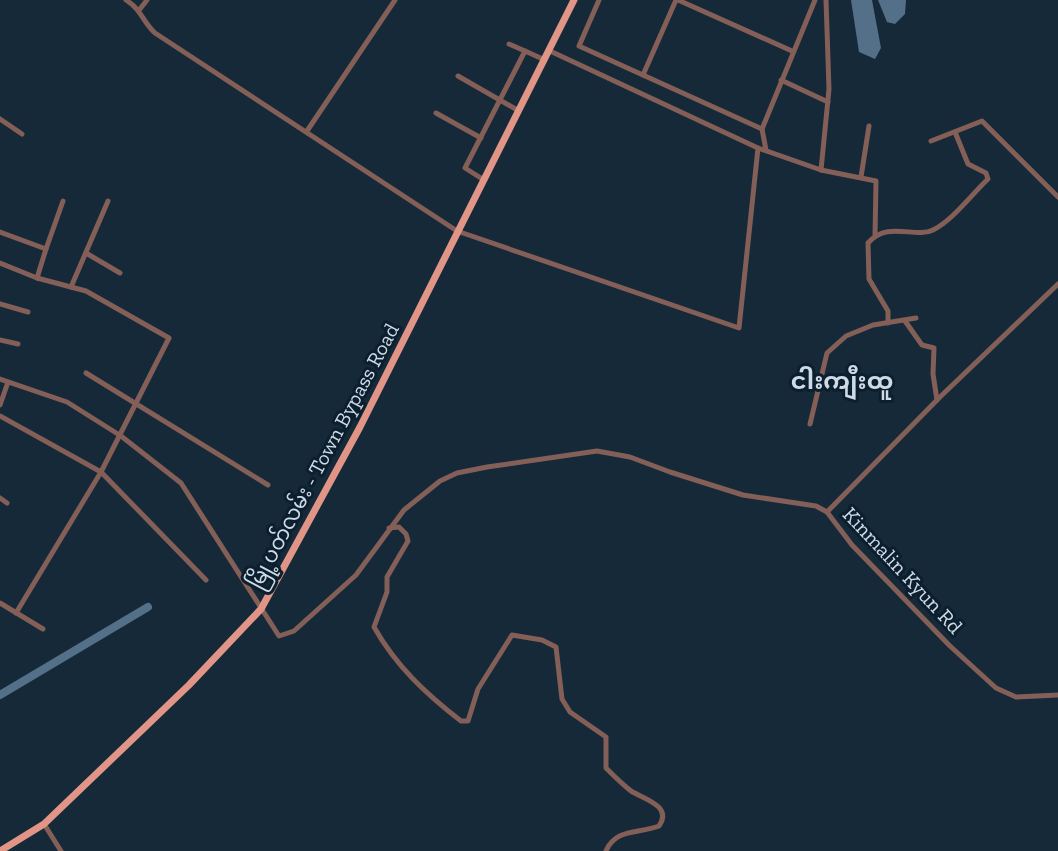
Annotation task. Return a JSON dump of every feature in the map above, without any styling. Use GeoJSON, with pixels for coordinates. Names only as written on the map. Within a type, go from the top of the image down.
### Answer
{"type":"FeatureCollection","features":[{"type":"Feature","properties":{"kind":"main road","name":"မြို့ပတ်လမ်း - Town Bypass Road"},"geometry":{"type":"LineString","coordinates":[[0,851],[44,824],[189,685],[261,609],[360,427],[574,0]]}},
{"type":"Feature","properties":{"kind":"street"},"geometry":{"type":"LineString","coordinates":[[126,0],[140,9],[146,25],[155,33],[457,231],[739,328],[758,148]]}},
{"type":"Feature","properties":{"kind":"street"},"geometry":{"type":"LineString","coordinates":[[140,9],[147,0]]}},
{"type":"Feature","properties":{"kind":"street"},"geometry":{"type":"LineString","coordinates":[[307,131],[395,0]]}},
{"type":"Feature","properties":{"kind":"street"},"geometry":{"type":"LineString","coordinates":[[599,0],[579,46],[762,129]]}},
{"type":"Feature","properties":{"kind":"street"},"geometry":{"type":"LineString","coordinates":[[643,75],[677,0],[792,51]]}},
{"type":"Feature","properties":{"kind":"street"},"geometry":{"type":"LineString","coordinates":[[766,150],[762,129],[792,51],[815,0]]}},
{"type":"Feature","properties":{"kind":"street"},"geometry":{"type":"LineString","coordinates":[[821,171],[828,102],[826,0]]}},
{"type":"Feature","properties":{"kind":"street"},"geometry":{"type":"LineString","coordinates":[[509,44],[545,60]]}},
{"type":"Feature","properties":{"kind":"street"},"geometry":{"type":"LineString","coordinates":[[484,180],[465,168],[525,51]]}},
{"type":"Feature","properties":{"kind":"street"},"geometry":{"type":"LineString","coordinates":[[550,51],[758,148],[821,171],[876,181],[875,236]]}},
{"type":"Feature","properties":{"kind":"street"},"geometry":{"type":"LineString","coordinates":[[458,76],[519,111]]}},
{"type":"Feature","properties":{"kind":"street"},"geometry":{"type":"LineString","coordinates":[[781,80],[828,102]]}},
{"type":"Feature","properties":{"kind":"street"},"geometry":{"type":"LineString","coordinates":[[436,113],[481,138]]}},
{"type":"Feature","properties":{"kind":"street"},"geometry":{"type":"LineString","coordinates":[[0,119],[22,134]]}},
{"type":"Feature","properties":{"kind":"street"},"geometry":{"type":"LineString","coordinates":[[932,141],[982,121],[1058,197]]}},
{"type":"Feature","properties":{"kind":"street"},"geometry":{"type":"LineString","coordinates":[[861,177],[869,126]]}},
{"type":"Feature","properties":{"kind":"street"},"geometry":{"type":"LineString","coordinates":[[888,323],[888,311],[869,279],[868,243],[875,236],[897,229],[931,232],[949,220],[959,206],[988,179],[986,173],[968,164],[956,132]]}},
{"type":"Feature","properties":{"kind":"street"},"geometry":{"type":"LineString","coordinates":[[37,278],[63,201]]}},
{"type":"Feature","properties":{"kind":"street"},"geometry":{"type":"LineString","coordinates":[[71,287],[108,201]]}},
{"type":"Feature","properties":{"kind":"street"},"geometry":{"type":"LineString","coordinates":[[0,232],[46,249]]}},
{"type":"Feature","properties":{"kind":"street"},"geometry":{"type":"LineString","coordinates":[[86,253],[120,273]]}},
{"type":"Feature","properties":{"kind":"street"},"geometry":{"type":"LineString","coordinates":[[0,263],[37,278],[86,291],[169,338],[101,472],[16,613]]}},
{"type":"Feature","properties":{"kind":"street"},"geometry":{"type":"LineString","coordinates":[[827,512],[1058,284]]}},
{"type":"Feature","properties":{"kind":"street"},"geometry":{"type":"LineString","coordinates":[[0,304],[28,312]]}},
{"type":"Feature","properties":{"kind":"street"},"geometry":{"type":"LineString","coordinates":[[810,424],[827,353],[846,336],[873,325],[916,318]]}},
{"type":"Feature","properties":{"kind":"street"},"geometry":{"type":"LineString","coordinates":[[905,321],[922,345],[934,348],[933,374],[938,400]]}},
{"type":"Feature","properties":{"kind":"street"},"geometry":{"type":"LineString","coordinates":[[0,340],[18,344]]}},
{"type":"Feature","properties":{"kind":"street"},"geometry":{"type":"LineString","coordinates":[[86,373],[268,485]]}},
{"type":"Feature","properties":{"kind":"street"},"geometry":{"type":"LineString","coordinates":[[0,379],[67,402],[121,436],[180,483],[261,609]]}},
{"type":"Feature","properties":{"kind":"street"},"geometry":{"type":"LineString","coordinates":[[0,405],[8,382]]}},
{"type":"Feature","properties":{"kind":"street"},"geometry":{"type":"LineString","coordinates":[[0,416],[101,472],[206,580]]}},
{"type":"Feature","properties":{"kind":"street","name":"Kinmalin Kyun Rd"},"geometry":{"type":"LineString","coordinates":[[261,609],[279,636],[294,631],[356,575],[404,510],[440,481],[457,473],[597,451],[630,457],[743,495],[816,506],[827,512],[852,545],[950,646],[996,688],[1016,697],[1058,695]]}},
{"type":"Feature","properties":{"kind":"street"},"geometry":{"type":"LineString","coordinates":[[0,498],[7,503]]}},
{"type":"Feature","properties":{"kind":"street"},"geometry":{"type":"LineString","coordinates":[[389,528],[399,527],[406,534],[408,541],[387,577],[387,592],[374,627],[396,661],[414,682],[461,721],[468,721],[478,689],[512,635],[542,640],[556,647],[562,699],[570,712],[606,737],[606,768],[634,792],[653,802],[662,810],[663,816],[659,826],[645,831],[621,833],[611,840],[606,851]]}},
{"type":"Feature","properties":{"kind":"street"},"geometry":{"type":"LineString","coordinates":[[0,603],[43,629]]}},
{"type":"Feature","properties":{"kind":"street"},"geometry":{"type":"LineString","coordinates":[[44,824],[61,851]]}},
{"type":"Feature","properties":{"kind":"water"},"geometry":{"type":"Polygon","coordinates":[[[851,0],[872,0],[881,48],[875,59],[859,52],[851,0]]]}},
{"type":"Feature","properties":{"kind":"water"},"geometry":{"type":"Polygon","coordinates":[[[878,0],[906,0],[905,14],[895,24],[887,22],[878,0]]]}},
{"type":"Feature","properties":{"kind":"waterway"},"geometry":{"type":"LineString","coordinates":[[0,695],[148,607]]}},
{"type":"Feature","properties":{"kind":"district","name":"ငါးကျီးထူ"},"geometry":{"type":"Point","coordinates":[842,380]}}]}
